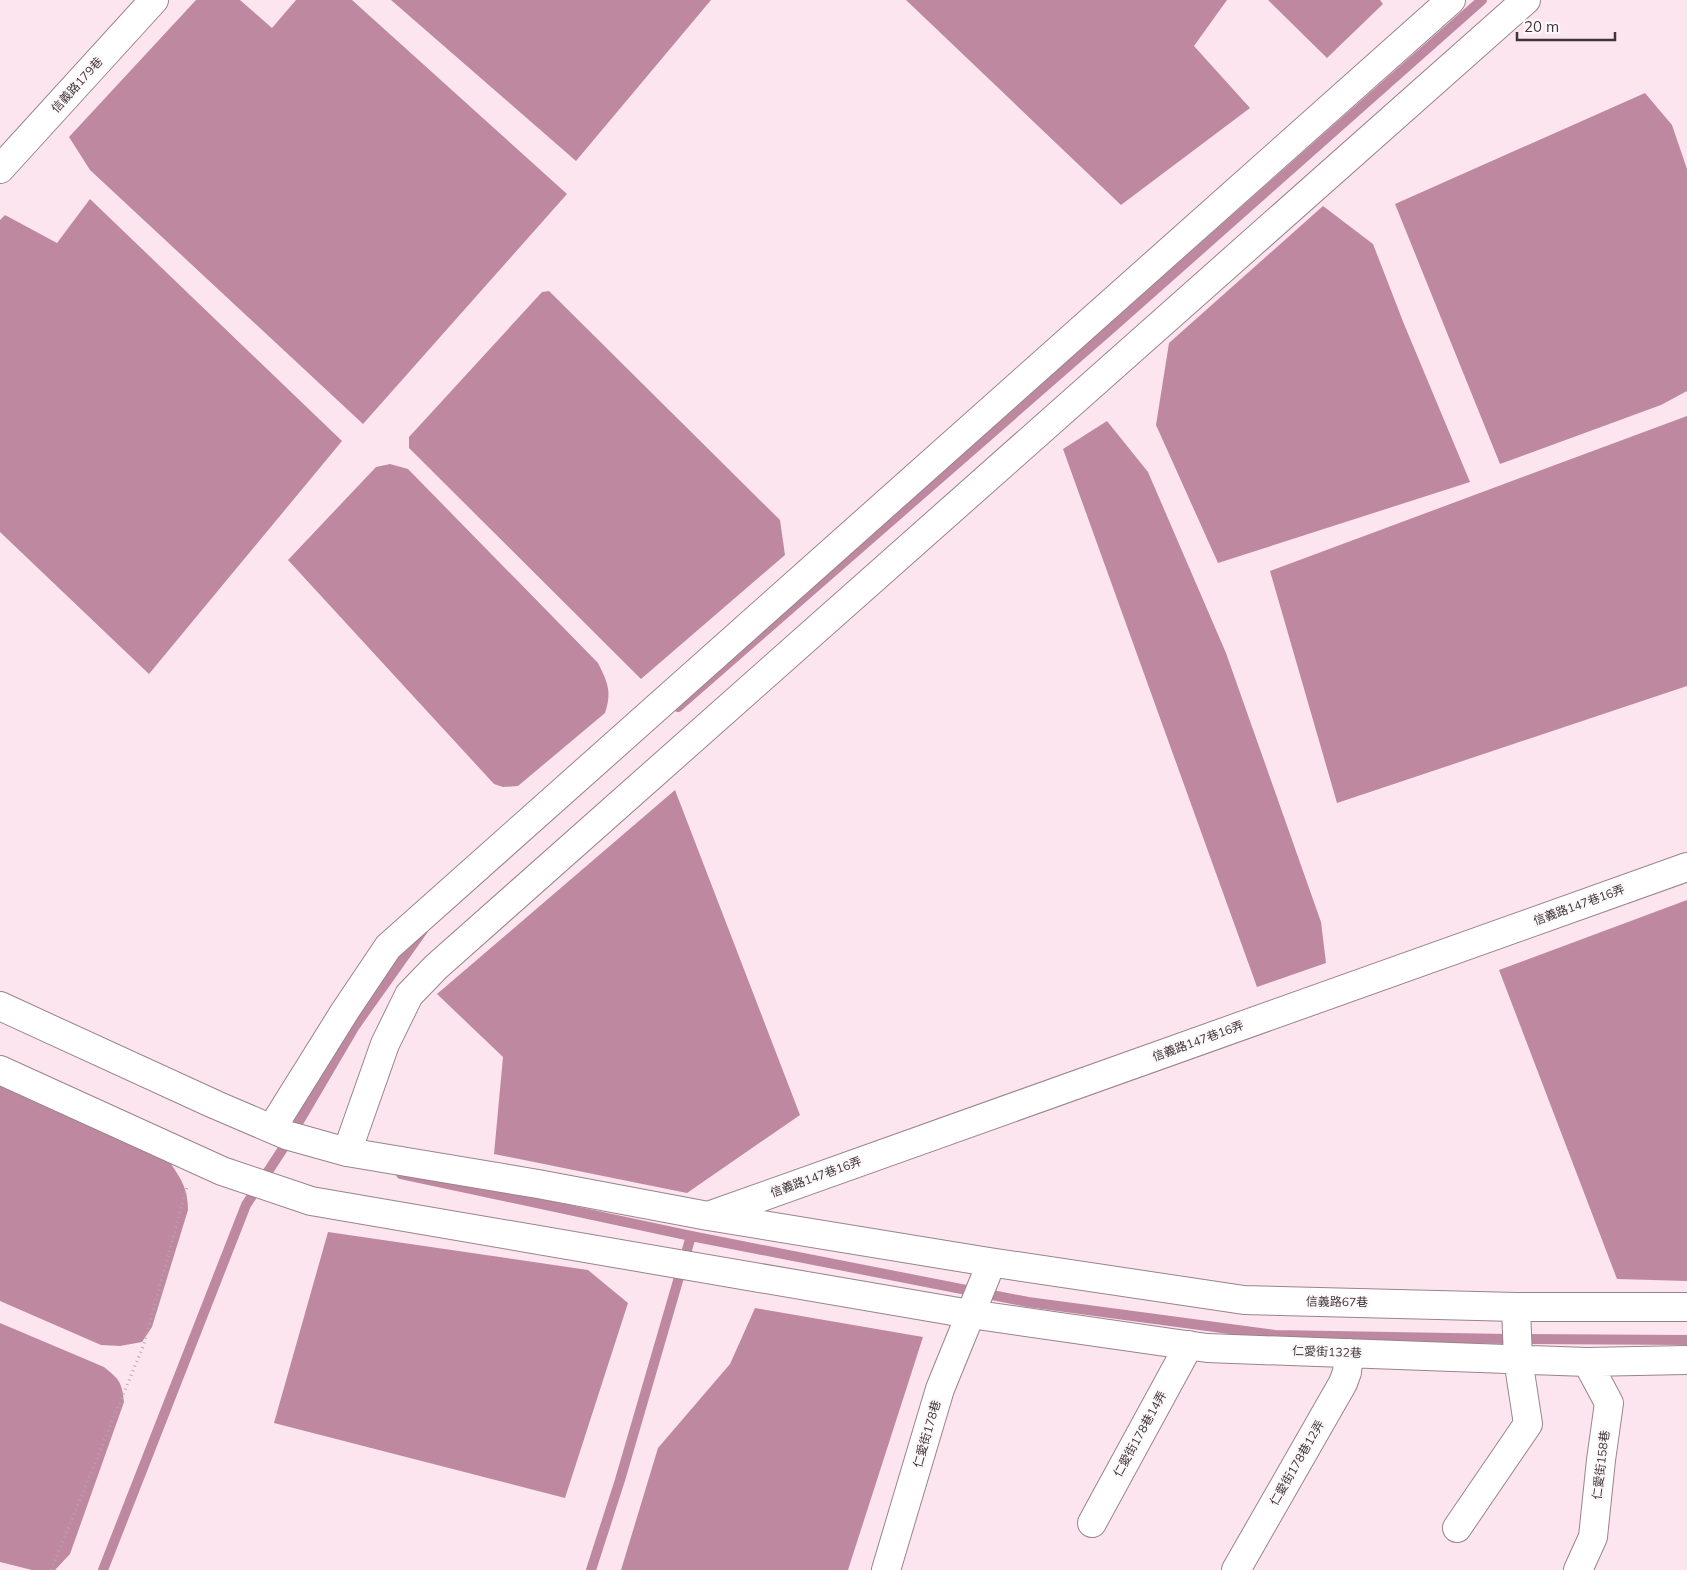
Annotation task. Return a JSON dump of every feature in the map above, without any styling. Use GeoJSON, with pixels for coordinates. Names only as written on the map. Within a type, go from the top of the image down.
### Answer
{"type":"FeatureCollection","features":[{"type":"Feature","properties":{"kind":"street","name":"信義路179巷"},"geometry":{"type":"LineString","coordinates":[[0,169],[154,0]]}},
{"type":"Feature","properties":{"kind":"street"},"geometry":{"type":"LineString","coordinates":[[279,1131],[346,1011],[388,947],[1451,0]]}},
{"type":"Feature","properties":{"kind":"street"},"geometry":{"type":"LineString","coordinates":[[336,1149],[409,995],[436,967],[1526,0]]}},
{"type":"Feature","properties":{"kind":"street","name":"信義路147巷16弄"},"geometry":{"type":"LineString","coordinates":[[708,1216],[1687,867]]}},
{"type":"Feature","properties":{"kind":"street","name":"信義路67巷"},"geometry":{"type":"LineString","coordinates":[[0,1006],[216,1105],[279,1131],[336,1149],[538,1184],[987,1269],[1244,1300],[1516,1311],[1687,1307]]}},
{"type":"Feature","properties":{"kind":"street","name":"仁愛街132巷"},"geometry":{"type":"LineString","coordinates":[[0,1070],[222,1171],[310,1201],[973,1308],[1189,1346],[1349,1353],[1518,1353],[1587,1362],[1687,1360]]}},
{"type":"Feature","properties":{"kind":"street","name":"仁愛街178巷"},"geometry":{"type":"LineString","coordinates":[[886,1570],[940,1389],[987,1269]]}},
{"type":"Feature","properties":{"kind":"street"},"geometry":{"type":"LineString","coordinates":[[1457,1528],[1528,1424],[1518,1353],[1516,1311]]}},
{"type":"Feature","properties":{"kind":"street","name":"仁愛街178巷14弄"},"geometry":{"type":"LineString","coordinates":[[1092,1523],[1189,1346]]}},
{"type":"Feature","properties":{"kind":"street","name":"仁愛街178巷12弄"},"geometry":{"type":"LineString","coordinates":[[1236,1570],[1343,1383],[1347,1372],[1349,1353]]}},
{"type":"Feature","properties":{"kind":"street","name":"仁愛街158巷"},"geometry":{"type":"LineString","coordinates":[[1578,1570],[1593,1537],[1609,1403],[1587,1362]]}},
{"type":"Feature","properties":{"kind":"path"},"geometry":{"type":"LineString","coordinates":[[51,1570],[144,1344],[195,1158]]}},
{"type":"Feature","properties":{"kind":"shaded area"},"geometry":{"type":"Polygon","coordinates":[[[196,0],[240,0],[272,28],[296,0],[352,0],[567,194],[363,424],[90,170],[69,137],[196,0]]]}},
{"type":"Feature","properties":{"kind":"shaded area"},"geometry":{"type":"Polygon","coordinates":[[[391,0],[711,0],[576,161],[391,0]]]}},
{"type":"Feature","properties":{"kind":"shaded area"},"geometry":{"type":"Polygon","coordinates":[[[906,0],[1227,0],[1194,46],[1250,108],[1121,205],[906,0]]]}},
{"type":"Feature","properties":{"kind":"shaded area"},"geometry":{"type":"Polygon","coordinates":[[[1268,0],[1380,0],[1383,4],[1327,58],[1268,0]]]}},
{"type":"Feature","properties":{"kind":"shaded area"},"geometry":{"type":"Polygon","coordinates":[[[1645,93],[1672,125],[1687,169],[1687,391],[1661,405],[1500,464],[1395,204],[1645,93]]]}},
{"type":"Feature","properties":{"kind":"shaded area"},"geometry":{"type":"Polygon","coordinates":[[[90,199],[342,441],[149,674],[0,532],[0,220],[5,215],[57,243],[90,199]]]}},
{"type":"Feature","properties":{"kind":"shaded area"},"geometry":{"type":"Polygon","coordinates":[[[1323,206],[1373,244],[1470,482],[1218,563],[1156,425],[1169,343],[1323,206]]]}},
{"type":"Feature","properties":{"kind":"shaded area"},"geometry":{"type":"Polygon","coordinates":[[[549,291],[780,520],[785,555],[641,679],[409,448],[409,437],[542,292],[549,291]]]}},
{"type":"Feature","properties":{"kind":"shaded area"},"geometry":{"type":"Polygon","coordinates":[[[1687,416],[1687,686],[1337,803],[1270,571],[1687,416]]]}},
{"type":"Feature","properties":{"kind":"shaded area"},"geometry":{"type":"Polygon","coordinates":[[[1107,421],[1148,472],[1226,653],[1321,922],[1326,963],[1257,987],[1063,449],[1107,421]]]}},
{"type":"Feature","properties":{"kind":"shaded area"},"geometry":{"type":"Polygon","coordinates":[[[390,464],[408,469],[598,663],[604,676],[608,688],[605,713],[518,786],[503,787],[494,784],[288,560],[376,467],[390,464]]]}},
{"type":"Feature","properties":{"kind":"shaded area"},"geometry":{"type":"Polygon","coordinates":[[[675,790],[800,1115],[687,1193],[494,1154],[503,1057],[437,994],[675,790]]]}},
{"type":"Feature","properties":{"kind":"shaded area"},"geometry":{"type":"Polygon","coordinates":[[[1687,900],[1687,1281],[1617,1279],[1499,970],[1687,900]]]}},
{"type":"Feature","properties":{"kind":"shaded area"},"geometry":{"type":"Polygon","coordinates":[[[0,1080],[11,1080],[171,1164],[181,1180],[186,1191],[188,1210],[152,1327],[142,1342],[120,1346],[101,1345],[0,1301],[0,1080]]]}},
{"type":"Feature","properties":{"kind":"shaded area"},"geometry":{"type":"Polygon","coordinates":[[[328,1232],[588,1270],[628,1303],[565,1498],[274,1423],[328,1232]]]}},
{"type":"Feature","properties":{"kind":"shaded area"},"geometry":{"type":"Polygon","coordinates":[[[755,1308],[923,1337],[848,1570],[621,1570],[658,1448],[730,1364],[755,1308]]]}},
{"type":"Feature","properties":{"kind":"shaded area"},"geometry":{"type":"Polygon","coordinates":[[[0,1323],[104,1367],[121,1385],[124,1402],[70,1554],[55,1570],[32,1570],[0,1562],[0,1323]]]}},
{"type":"Feature","properties":{"kind":"waterway"},"geometry":{"type":"LineString","coordinates":[[678,707],[1113,327],[1482,0]]}},
{"type":"Feature","properties":{"kind":"waterway"},"geometry":{"type":"LineString","coordinates":[[103,1570],[246,1205],[284,1147],[355,1026],[423,930]]}},
{"type":"Feature","properties":{"kind":"waterway"},"geometry":{"type":"LineString","coordinates":[[401,1174],[691,1236],[1028,1302],[1275,1335],[1687,1340]]}},
{"type":"Feature","properties":{"kind":"waterway"},"geometry":{"type":"LineString","coordinates":[[591,1570],[620,1480],[691,1236]]}}]}
